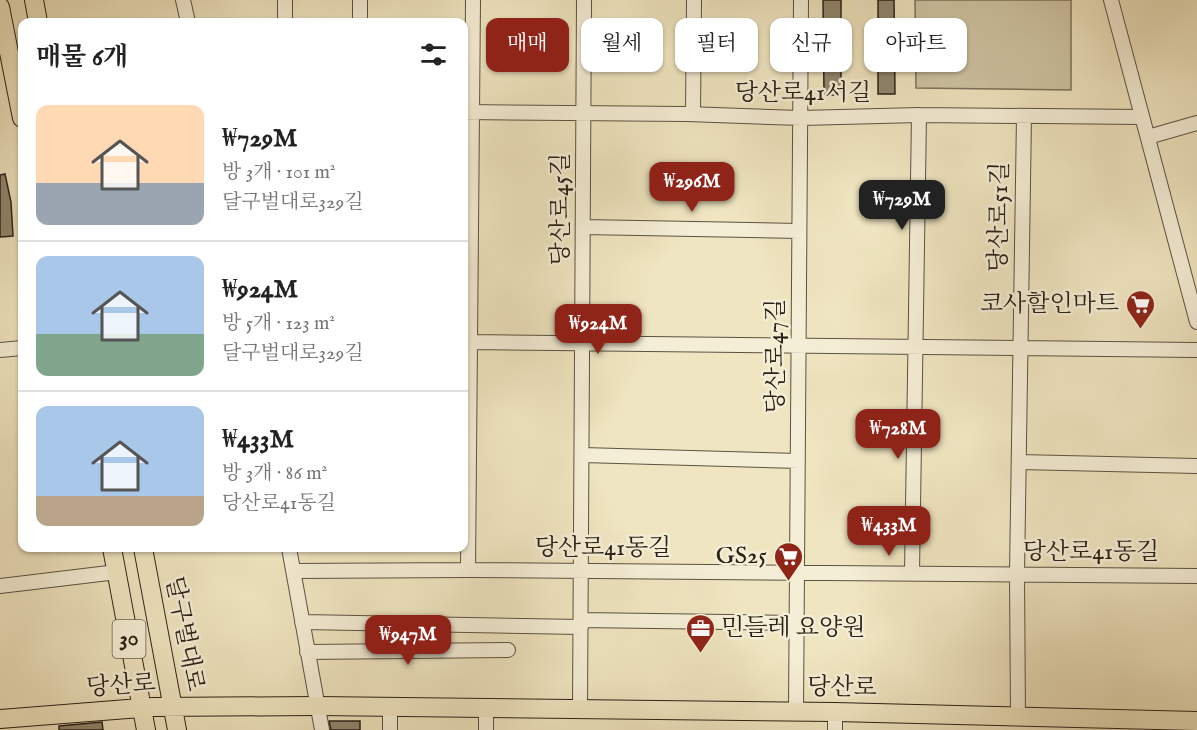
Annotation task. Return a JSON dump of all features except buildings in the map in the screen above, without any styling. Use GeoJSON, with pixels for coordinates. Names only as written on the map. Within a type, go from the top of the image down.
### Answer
{"type":"FeatureCollection","features":[{"type":"Feature","properties":{"kind":"main road"},"geometry":{"type":"LineString","coordinates":[[34,0],[37,18]]}},
{"type":"Feature","properties":{"kind":"main road"},"geometry":{"type":"LineString","coordinates":[[0,7],[6,64],[18,104]]}},
{"type":"Feature","properties":{"kind":"main road","name":"30"},"geometry":{"type":"LineString","coordinates":[[113,552],[146,730]]}},
{"type":"Feature","properties":{"kind":"main road","name":"달구벌대로"},"geometry":{"type":"LineString","coordinates":[[144,552],[177,730]]}},
{"type":"Feature","properties":{"kind":"main road","name":"당산로"},"geometry":{"type":"LineString","coordinates":[[10,722],[142,708],[317,706],[796,711],[835,721],[1018,717],[1087,724],[1197,721]]}},
{"type":"Feature","properties":{"kind":"street"},"geometry":{"type":"LineString","coordinates":[[183,0],[187,18]]}},
{"type":"Feature","properties":{"kind":"street"},"geometry":{"type":"LineString","coordinates":[[285,0],[285,18]]}},
{"type":"Feature","properties":{"kind":"street"},"geometry":{"type":"LineString","coordinates":[[360,0],[360,18]]}},
{"type":"Feature","properties":{"kind":"street"},"geometry":{"type":"LineString","coordinates":[[468,224],[468,112],[473,0]]}},
{"type":"Feature","properties":{"kind":"street","name":"당산로45길"},"geometry":{"type":"LineString","coordinates":[[580,709],[584,0]]}},
{"type":"Feature","properties":{"kind":"street"},"geometry":{"type":"LineString","coordinates":[[693,114],[694,0]]}},
{"type":"Feature","properties":{"kind":"street","name":"당산로47길"},"geometry":{"type":"LineString","coordinates":[[796,711],[801,0]]}},
{"type":"Feature","properties":{"kind":"street"},"geometry":{"type":"LineString","coordinates":[[1111,0],[1197,322]]}},
{"type":"Feature","properties":{"kind":"street","name":"당산로41서길"},"geometry":{"type":"LineString","coordinates":[[468,112],[693,114],[801,118],[919,115],[1142,117]]}},
{"type":"Feature","properties":{"kind":"street"},"geometry":{"type":"LineString","coordinates":[[912,573],[919,115]]}},
{"type":"Feature","properties":{"kind":"street","name":"당산로51길"},"geometry":{"type":"LineString","coordinates":[[1018,717],[1017,574],[1023,116]]}},
{"type":"Feature","properties":{"kind":"street"},"geometry":{"type":"LineString","coordinates":[[1148,137],[1197,123]]}},
{"type":"Feature","properties":{"kind":"street"},"geometry":{"type":"LineString","coordinates":[[583,227],[800,231]]}},
{"type":"Feature","properties":{"kind":"street"},"geometry":{"type":"LineString","coordinates":[[468,343],[1197,350]]}},
{"type":"Feature","properties":{"kind":"street"},"geometry":{"type":"LineString","coordinates":[[0,350],[18,348]]}},
{"type":"Feature","properties":{"kind":"street"},"geometry":{"type":"LineString","coordinates":[[582,455],[798,461]]}},
{"type":"Feature","properties":{"kind":"street"},"geometry":{"type":"LineString","coordinates":[[1019,462],[1197,466]]}},
{"type":"Feature","properties":{"kind":"street"},"geometry":{"type":"LineString","coordinates":[[290,552],[322,730]]}},
{"type":"Feature","properties":{"kind":"street"},"geometry":{"type":"LineString","coordinates":[[467,552],[468,570]]}},
{"type":"Feature","properties":{"kind":"street","name":"당산로41동길"},"geometry":{"type":"LineString","coordinates":[[293,571],[581,570],[1197,576]]}},
{"type":"Feature","properties":{"kind":"street"},"geometry":{"type":"LineString","coordinates":[[0,586],[117,572]]}},
{"type":"Feature","properties":{"kind":"street"},"geometry":{"type":"LineString","coordinates":[[302,622],[797,623]]}},
{"type":"Feature","properties":{"kind":"street"},"geometry":{"type":"LineString","coordinates":[[307,651],[508,650]]}},
{"type":"Feature","properties":{"kind":"street"},"geometry":{"type":"LineString","coordinates":[[390,707],[390,730]]}},
{"type":"Feature","properties":{"kind":"street"},"geometry":{"type":"LineString","coordinates":[[486,708],[486,730]]}},
{"type":"Feature","properties":{"kind":"shaded area"},"geometry":{"type":"Polygon","coordinates":[[[915,0],[1071,0],[1071,90],[916,88],[916,72],[967,72],[967,18],[915,18],[915,0]]]}},
{"type":"Feature","properties":{"kind":"place","name":"코사할인마트"},"geometry":{"type":"Point","coordinates":[1140,330]}},
{"type":"Feature","properties":{"kind":"place","name":"GS25"},"geometry":{"type":"Point","coordinates":[788,582]}},
{"type":"Feature","properties":{"kind":"place","name":"민들레 요양원"},"geometry":{"type":"Point","coordinates":[700,654]}}]}
